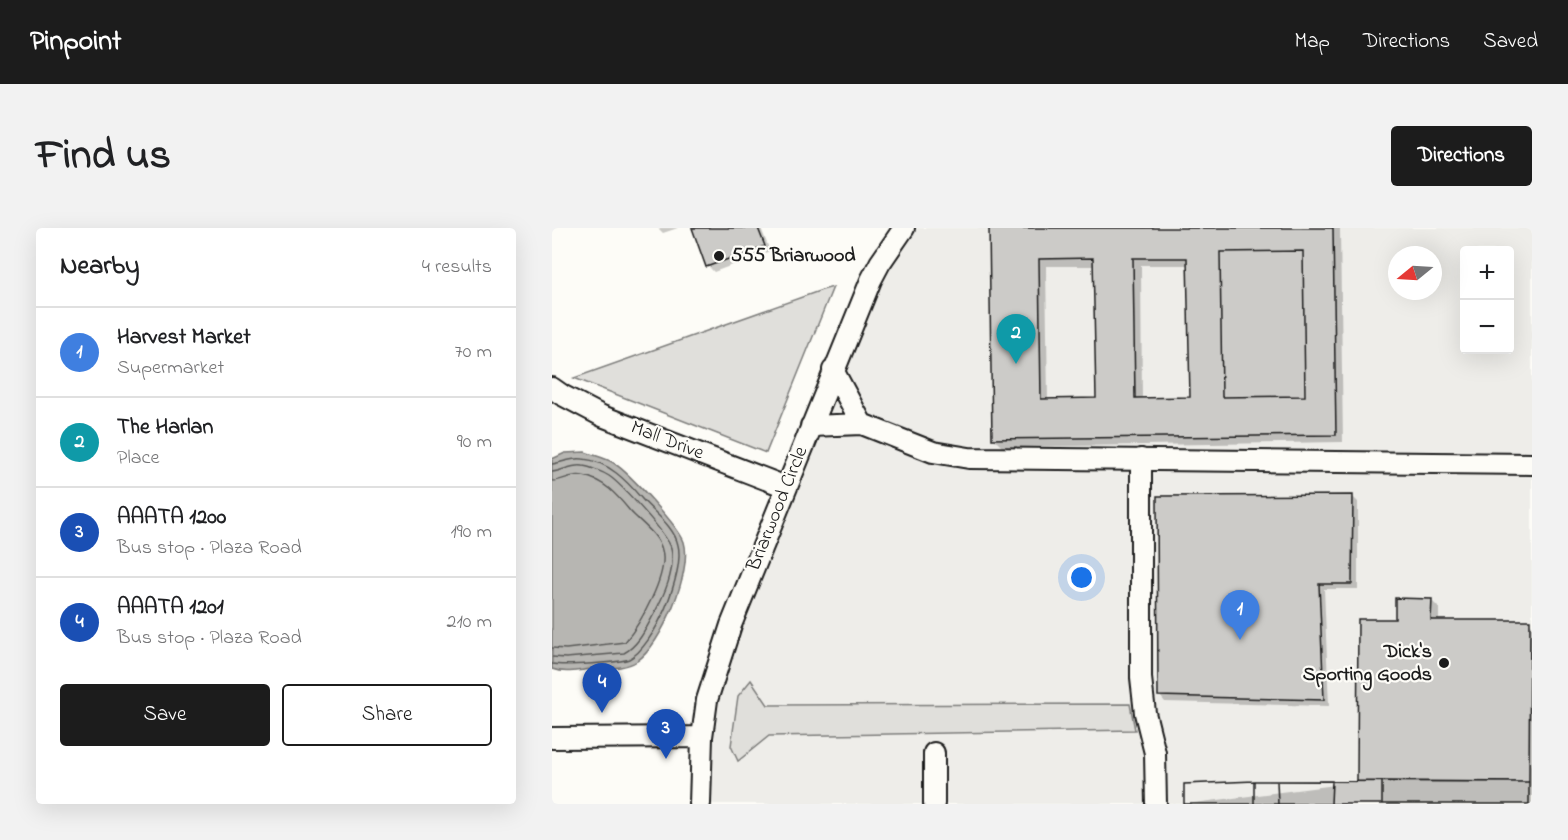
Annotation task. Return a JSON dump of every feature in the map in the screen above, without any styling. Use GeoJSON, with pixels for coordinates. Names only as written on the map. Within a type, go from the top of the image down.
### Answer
{"type":"FeatureCollection","features":[{"type":"Feature","properties":{"kind":"street","name":"Briarwood Circle"},"geometry":{"type":"LineString","coordinates":[[700,804],[702,737],[707,700],[731,625],[833,370],[880,263],[904,228]]}},
{"type":"Feature","properties":{"kind":"street"},"geometry":{"type":"LineString","coordinates":[[833,370],[862,424]]}},
{"type":"Feature","properties":{"kind":"street","name":"Mall Drive"},"geometry":{"type":"LineString","coordinates":[[552,388],[561,395],[603,416],[786,488]]}},
{"type":"Feature","properties":{"kind":"street"},"geometry":{"type":"LineString","coordinates":[[811,426],[862,424],[933,452],[969,458],[1532,464]]}},
{"type":"Feature","properties":{"kind":"street"},"geometry":{"type":"LineString","coordinates":[[1141,459],[1141,678],[1145,713],[1155,753],[1156,804]]}},
{"type":"Feature","properties":{"kind":"street"},"geometry":{"type":"LineString","coordinates":[[552,738],[702,737]]}},
{"type":"Feature","properties":{"kind":"street"},"geometry":{"type":"LineString","coordinates":[[934,753],[934,804]]}},
{"type":"Feature","properties":{"kind":"shaded area"},"geometry":{"type":"Polygon","coordinates":[[[904,228],[1532,228],[1532,804],[700,804],[700,789],[731,625],[904,228]]]}},
{"type":"Feature","properties":{"kind":"shaded area"},"geometry":{"type":"Polygon","coordinates":[[[833,287],[766,453],[574,378],[822,290],[833,287]]]}},
{"type":"Feature","properties":{"kind":"shaded area"},"geometry":{"type":"Polygon","coordinates":[[[751,680],[768,705],[1130,704],[1135,730],[769,736],[738,761],[731,746],[738,696],[751,680]]]}},
{"type":"Feature","properties":{"kind":"water"},"geometry":{"type":"Polygon","coordinates":[[[585,452],[612,462],[642,489],[680,535],[684,542],[686,555],[673,606],[656,640],[646,653],[632,664],[621,667],[562,671],[552,669],[552,459],[565,453],[585,452]]]}},
{"type":"Feature","properties":{"kind":"building","name":"555 Briarwood"},"geometry":{"type":"Polygon","coordinates":[[[692,228],[758,228],[765,246],[706,267],[692,228]]]}},
{"type":"Feature","properties":{"kind":"building"},"geometry":{"type":"Polygon","coordinates":[[[989,228],[1333,228],[1336,435],[992,439],[989,228]],[[1303,251],[1220,252],[1222,397],[1305,396],[1303,251]],[[1093,258],[1039,259],[1041,399],[1096,398],[1093,258]],[[1133,258],[1135,398],[1190,397],[1187,258],[1133,258]]]}},
{"type":"Feature","properties":{"kind":"building"},"geometry":{"type":"Polygon","coordinates":[[[1303,251],[1305,396],[1222,397],[1220,252],[1303,251]]]}},
{"type":"Feature","properties":{"kind":"building"},"geometry":{"type":"Polygon","coordinates":[[[1353,495],[1352,584],[1319,584],[1324,700],[1158,696],[1157,496],[1353,495]]]}},
{"type":"Feature","properties":{"kind":"building","name":"Dick's Sporting Goods"},"geometry":{"type":"Polygon","coordinates":[[[1395,598],[1432,599],[1431,620],[1530,620],[1529,782],[1357,781],[1358,619],[1395,619],[1395,598]]]}},
{"type":"Feature","properties":{"kind":"building"},"geometry":{"type":"Polygon","coordinates":[[[1254,781],[1529,782],[1529,804],[1184,804],[1184,784],[1254,781]]]}},
{"type":"Feature","properties":{"kind":"building"},"geometry":{"type":"Polygon","coordinates":[[[1254,781],[1277,781],[1278,804],[1254,804],[1254,781]]]}},
{"type":"Feature","properties":{"kind":"building"},"geometry":{"type":"Polygon","coordinates":[[[1254,781],[1254,804],[1184,804],[1184,784],[1254,781]]]}},
{"type":"Feature","properties":{"kind":"building"},"geometry":{"type":"Polygon","coordinates":[[[1277,781],[1332,781],[1331,804],[1278,804],[1277,781]]]}},
{"type":"Feature","properties":{"kind":"building"},"geometry":{"type":"Polygon","coordinates":[[[1382,781],[1529,782],[1529,804],[1382,804],[1382,781]]]}},
{"type":"Feature","properties":{"kind":"place","name":"555 Briarwood"},"geometry":{"type":"Point","coordinates":[719,256]}},
{"type":"Feature","properties":{"kind":"place","name":"The Harlan"},"geometry":{"type":"Point","coordinates":[1016,364]}},
{"type":"Feature","properties":{"kind":"place","name":"Harvest Market"},"geometry":{"type":"Point","coordinates":[1240,640]}},
{"type":"Feature","properties":{"kind":"place","name":"Dick's Sporting Goods"},"geometry":{"type":"Point","coordinates":[1444,663]}},
{"type":"Feature","properties":{"kind":"place","name":"AAATA 1201"},"geometry":{"type":"Point","coordinates":[602,713]}},
{"type":"Feature","properties":{"kind":"place","name":"AAATA 1200"},"geometry":{"type":"Point","coordinates":[666,759]}}]}
